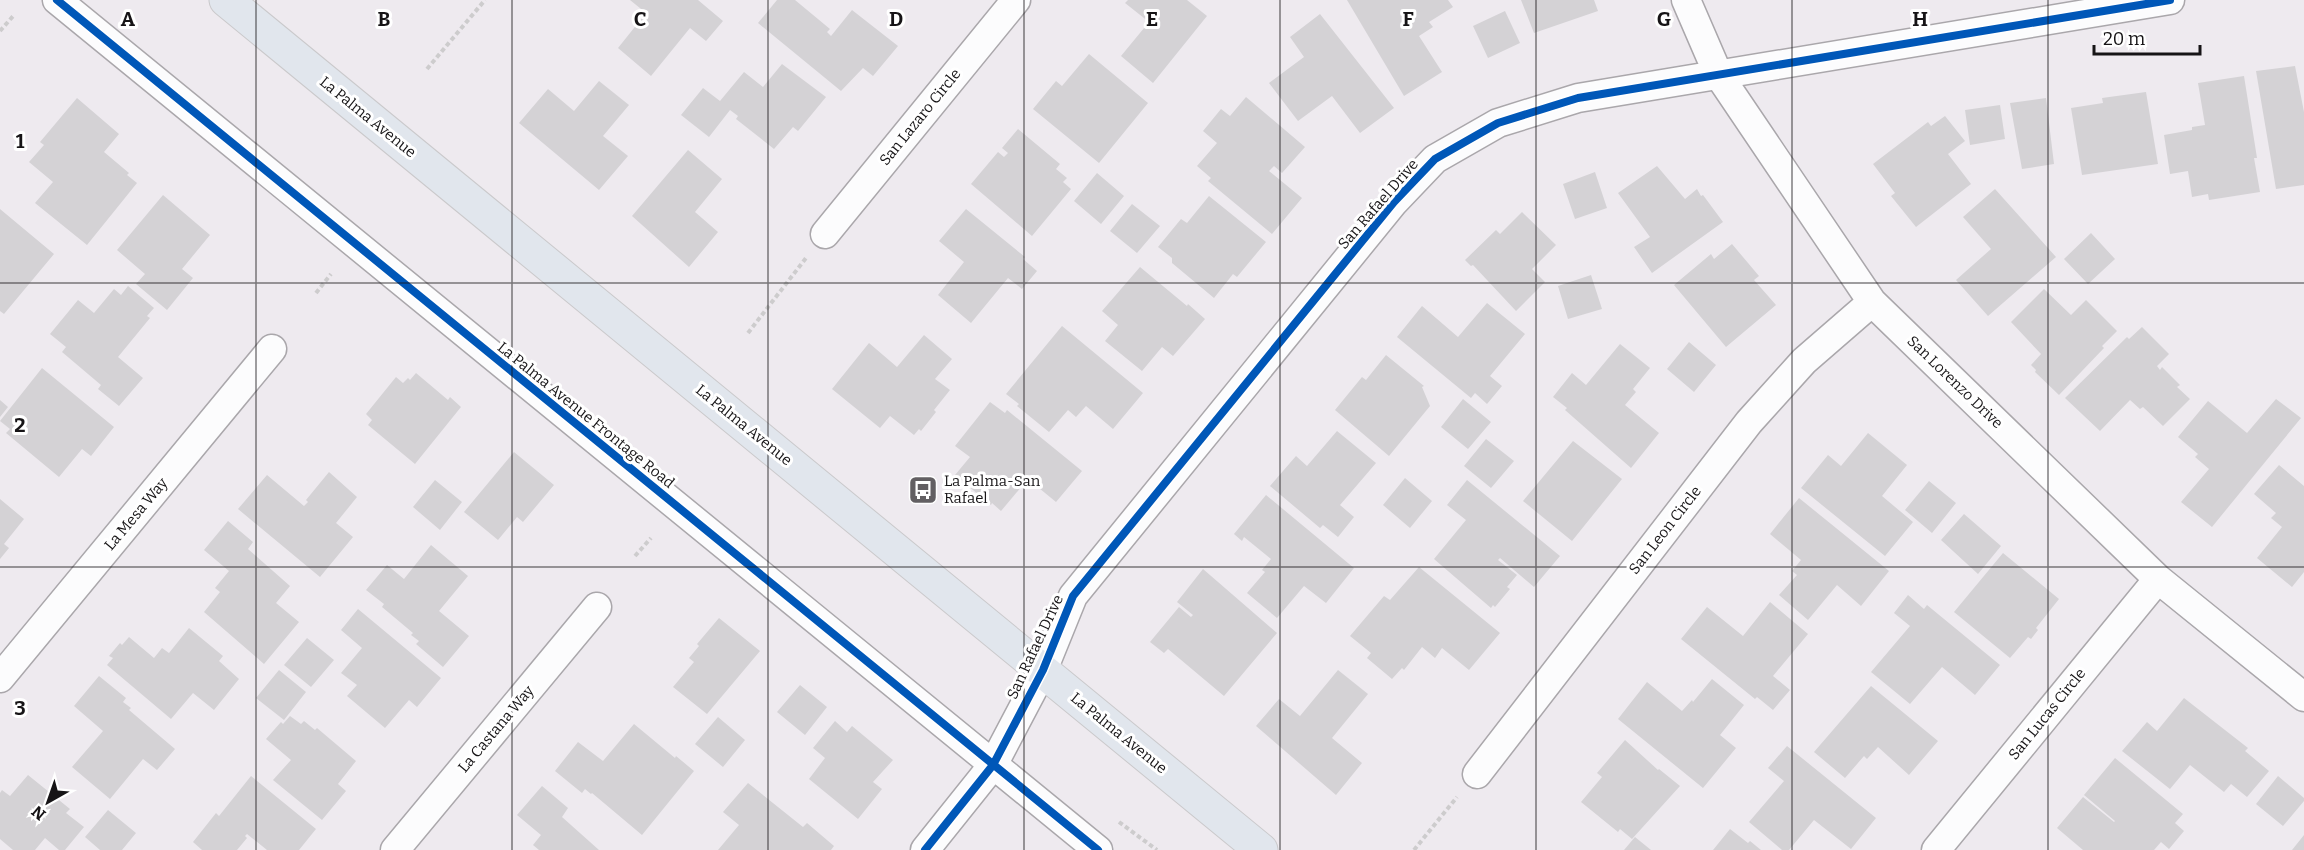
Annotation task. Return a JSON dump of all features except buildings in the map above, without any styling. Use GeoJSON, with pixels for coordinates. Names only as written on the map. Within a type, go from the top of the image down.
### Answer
{"type":"FeatureCollection","features":[{"type":"Feature","properties":{"kind":"main road","name":"La Palma Avenue"},"geometry":{"type":"LineString","coordinates":[[226,0],[1261,850]]}},
{"type":"Feature","properties":{"kind":"street","name":"La Palma Avenue Frontage Road"},"geometry":{"type":"LineString","coordinates":[[57,0],[1098,850]]}},
{"type":"Feature","properties":{"kind":"street","name":"San Lazaro Circle"},"geometry":{"type":"LineString","coordinates":[[825,234],[1016,0]]}},
{"type":"Feature","properties":{"kind":"street","name":"San Lorenzo Drive"},"geometry":{"type":"LineString","coordinates":[[1686,0],[1718,74],[1872,302],[2158,579],[2304,697]]}},
{"type":"Feature","properties":{"kind":"street","name":"San Rafael Drive"},"geometry":{"type":"LineString","coordinates":[[925,850],[993,765],[1043,670],[1073,596],[1394,202],[1435,159],[1498,123],[1578,98],[1718,74],[2049,10],[2170,0]]}},
{"type":"Feature","properties":{"kind":"street","name":"San Leon Circle"},"geometry":{"type":"LineString","coordinates":[[1477,774],[1749,422],[1804,361],[1872,302]]}},
{"type":"Feature","properties":{"kind":"street","name":"La Mesa Way"},"geometry":{"type":"LineString","coordinates":[[0,678],[272,349]]}},
{"type":"Feature","properties":{"kind":"street","name":"San Lucas Circle"},"geometry":{"type":"LineString","coordinates":[[1936,850],[2158,579]]}},
{"type":"Feature","properties":{"kind":"street","name":"La Castana Way"},"geometry":{"type":"LineString","coordinates":[[395,850],[597,607]]}},
{"type":"Feature","properties":{"kind":"path"},"geometry":{"type":"LineString","coordinates":[[427,69],[485,0]]}},
{"type":"Feature","properties":{"kind":"path"},"geometry":{"type":"LineString","coordinates":[[0,31],[14,15]]}},
{"type":"Feature","properties":{"kind":"path"},"geometry":{"type":"LineString","coordinates":[[748,333],[825,234]]}},
{"type":"Feature","properties":{"kind":"path"},"geometry":{"type":"LineString","coordinates":[[316,293],[332,274]]}},
{"type":"Feature","properties":{"kind":"path"},"geometry":{"type":"LineString","coordinates":[[635,556],[651,538]]}},
{"type":"Feature","properties":{"kind":"path"},"geometry":{"type":"LineString","coordinates":[[1414,850],[1477,774]]}},
{"type":"Feature","properties":{"kind":"cycle path"},"geometry":{"type":"LineString","coordinates":[[57,0],[1098,850]]}},
{"type":"Feature","properties":{"kind":"cycle path"},"geometry":{"type":"LineString","coordinates":[[925,850],[993,765],[1043,670],[1073,596],[1394,202],[1435,159],[1498,123],[1578,98],[2170,0]]}},
{"type":"Feature","properties":{"kind":"place","name":"La Palma-San Rafael"},"geometry":{"type":"Point","coordinates":[923,490]}}]}
